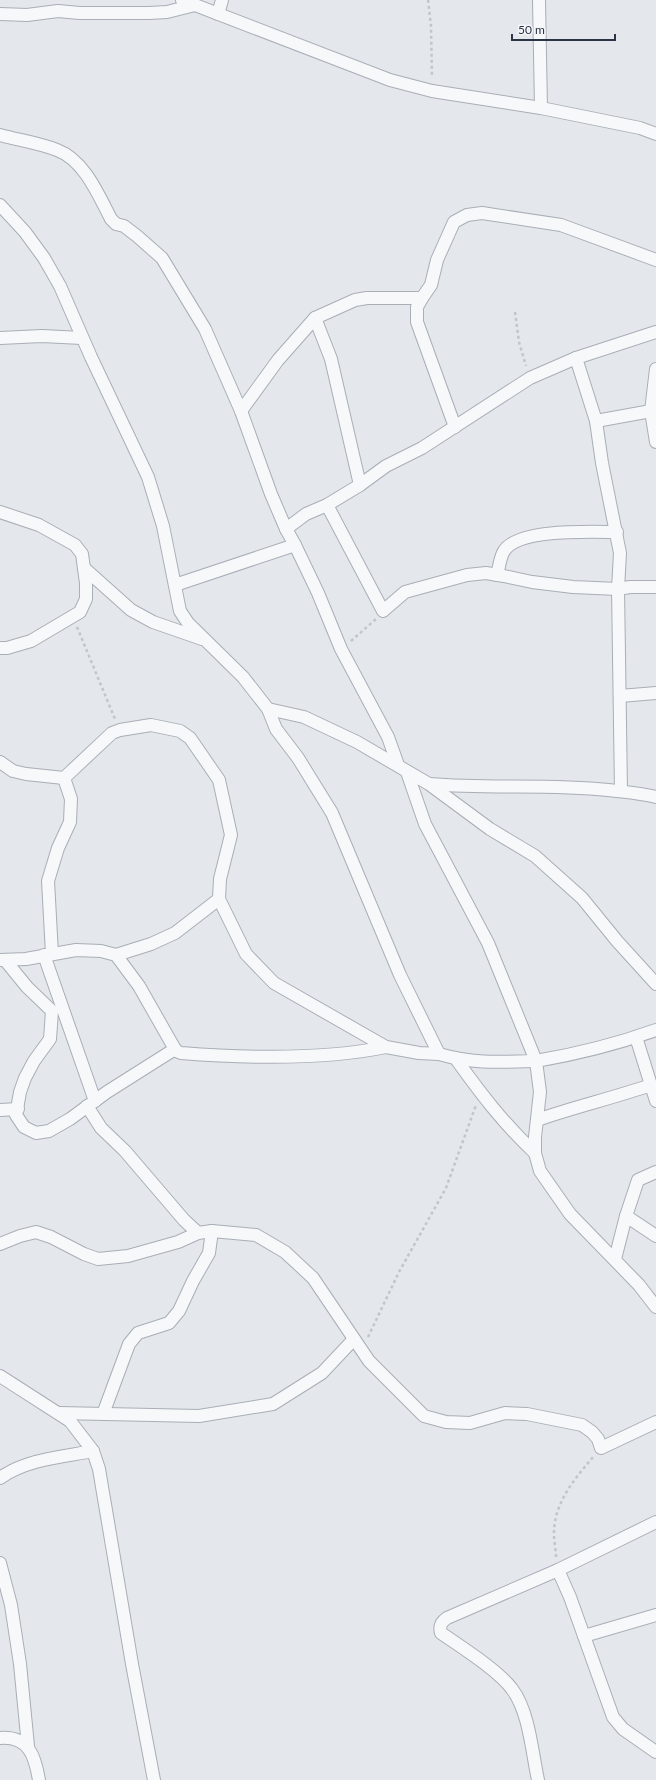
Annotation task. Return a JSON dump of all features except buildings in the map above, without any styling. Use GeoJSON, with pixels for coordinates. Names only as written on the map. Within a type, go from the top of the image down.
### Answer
{"type":"FeatureCollection","features":[{"type":"Feature","properties":{"kind":"street"},"geometry":{"type":"LineString","coordinates":[[182,0],[390,80],[432,91],[541,108],[640,128],[656,134]]}},
{"type":"Feature","properties":{"kind":"street"},"geometry":{"type":"LineString","coordinates":[[218,14],[222,0]]}},
{"type":"Feature","properties":{"kind":"street"},"geometry":{"type":"LineString","coordinates":[[539,0],[541,108]]}},
{"type":"Feature","properties":{"kind":"street"},"geometry":{"type":"LineString","coordinates":[[0,14],[27,15],[58,11],[80,13],[150,13],[195,5]]}},
{"type":"Feature","properties":{"kind":"street"},"geometry":{"type":"LineString","coordinates":[[0,135],[57,150],[75,161],[87,176],[116,224],[124,226],[138,236],[162,258],[205,329],[241,411],[271,494],[286,529],[318,593],[341,649],[382,723],[425,824],[488,943],[536,1061],[540,1092],[535,1153],[540,1171],[570,1214],[639,1285],[656,1308]]}},
{"type":"Feature","properties":{"kind":"street"},"geometry":{"type":"LineString","coordinates":[[0,205],[25,232],[44,258],[60,286],[82,338],[148,476],[162,526],[180,611],[188,623],[238,672],[268,709],[276,729],[298,758],[332,813],[400,976],[439,1054]]}},
{"type":"Feature","properties":{"kind":"street"},"geometry":{"type":"LineString","coordinates":[[455,427],[417,322],[417,308],[431,285],[437,260],[454,222],[467,215],[482,213],[561,225],[656,260]]}},
{"type":"Feature","properties":{"kind":"street"},"geometry":{"type":"LineString","coordinates":[[241,411],[278,360],[315,318],[355,300],[367,298],[422,298]]}},
{"type":"Feature","properties":{"kind":"street"},"geometry":{"type":"LineString","coordinates":[[315,318],[331,360],[360,485]]}},
{"type":"Feature","properties":{"kind":"street"},"geometry":{"type":"LineString","coordinates":[[286,529],[306,514],[360,485],[386,466],[422,448],[530,378],[576,358],[656,332]]}},
{"type":"Feature","properties":{"kind":"street"},"geometry":{"type":"LineString","coordinates":[[0,338],[42,336],[82,338]]}},
{"type":"Feature","properties":{"kind":"street"},"geometry":{"type":"LineString","coordinates":[[576,358],[596,421],[602,463],[620,553],[618,589],[621,791]]}},
{"type":"Feature","properties":{"kind":"street"},"geometry":{"type":"LineString","coordinates":[[656,369],[651,411],[656,442]]}},
{"type":"Feature","properties":{"kind":"street"},"geometry":{"type":"LineString","coordinates":[[596,421],[651,411]]}},
{"type":"Feature","properties":{"kind":"street"},"geometry":{"type":"LineString","coordinates":[[327,504],[383,611],[405,592],[467,575],[486,573],[532,582],[573,587],[618,589],[630,587],[656,587]]}},
{"type":"Feature","properties":{"kind":"street"},"geometry":{"type":"LineString","coordinates":[[0,512],[39,525],[75,545],[82,554],[86,583],[86,599],[80,612],[31,641],[0,648]]}},
{"type":"Feature","properties":{"kind":"street"},"geometry":{"type":"LineString","coordinates":[[497,575],[503,552],[514,542],[525,538],[550,533],[617,532]]}},
{"type":"Feature","properties":{"kind":"street"},"geometry":{"type":"LineString","coordinates":[[174,585],[295,545]]}},
{"type":"Feature","properties":{"kind":"street"},"geometry":{"type":"LineString","coordinates":[[84,568],[130,610],[153,622],[205,640]]}},
{"type":"Feature","properties":{"kind":"street"},"geometry":{"type":"LineString","coordinates":[[620,696],[656,693]]}},
{"type":"Feature","properties":{"kind":"street"},"geometry":{"type":"LineString","coordinates":[[268,709],[304,717],[357,742],[430,784],[490,829],[535,856],[582,898],[617,941],[656,984]]}},
{"type":"Feature","properties":{"kind":"street"},"geometry":{"type":"LineString","coordinates":[[0,762],[13,771],[26,774],[64,778],[106,738],[120,730],[150,725],[180,731],[190,738],[218,780],[231,835],[220,879],[219,899],[246,954],[274,983],[386,1047],[419,1053],[439,1054],[456,1059],[477,1062],[536,1061],[573,1055],[656,1030]]}},
{"type":"Feature","properties":{"kind":"street"},"geometry":{"type":"LineString","coordinates":[[64,778],[71,799],[70,822],[56,854],[48,881],[48,954],[91,1103],[101,1128],[125,1151],[184,1220],[198,1233]]}},
{"type":"Feature","properties":{"kind":"street"},"geometry":{"type":"LineString","coordinates":[[430,784],[460,786],[550,786],[621,791],[656,797]]}},
{"type":"Feature","properties":{"kind":"street"},"geometry":{"type":"LineString","coordinates":[[2,960],[26,959],[76,950],[101,951],[116,954],[151,944],[174,933],[219,899]]}},
{"type":"Feature","properties":{"kind":"street"},"geometry":{"type":"LineString","coordinates":[[116,954],[139,986],[175,1049],[181,1053],[228,1056],[281,1056],[359,1052],[386,1047]]}},
{"type":"Feature","properties":{"kind":"street"},"geometry":{"type":"LineString","coordinates":[[2,960],[52,1011],[50,1039],[34,1061],[25,1078],[20,1092],[16,1115],[24,1127],[36,1132],[49,1131],[175,1049]]}},
{"type":"Feature","properties":{"kind":"street"},"geometry":{"type":"LineString","coordinates":[[636,1037],[656,1101]]}},
{"type":"Feature","properties":{"kind":"street"},"geometry":{"type":"LineString","coordinates":[[456,1059],[480,1093],[512,1132],[535,1153]]}},
{"type":"Feature","properties":{"kind":"street"},"geometry":{"type":"LineString","coordinates":[[537,1120],[651,1085]]}},
{"type":"Feature","properties":{"kind":"street"},"geometry":{"type":"LineString","coordinates":[[0,1110],[18,1109]]}},
{"type":"Feature","properties":{"kind":"street"},"geometry":{"type":"LineString","coordinates":[[615,1259],[626,1216],[638,1180],[656,1172]]}},
{"type":"Feature","properties":{"kind":"street"},"geometry":{"type":"LineString","coordinates":[[626,1216],[656,1236]]}},
{"type":"Feature","properties":{"kind":"street"},"geometry":{"type":"LineString","coordinates":[[102,1414],[129,1344],[138,1333],[169,1323],[179,1311],[193,1281],[209,1253],[212,1231]]}},
{"type":"Feature","properties":{"kind":"street"},"geometry":{"type":"LineString","coordinates":[[0,1244],[20,1236],[36,1232],[51,1237],[84,1254],[98,1259],[128,1256],[178,1242],[198,1233],[212,1231],[256,1235],[285,1252],[313,1278],[369,1361],[424,1416],[446,1422],[470,1423],[504,1413],[526,1414],[582,1425],[592,1432],[598,1439],[601,1448],[656,1422]]}},
{"type":"Feature","properties":{"kind":"street"},"geometry":{"type":"LineString","coordinates":[[59,1413],[199,1416],[273,1404],[322,1373],[354,1339]]}},
{"type":"Feature","properties":{"kind":"street"},"geometry":{"type":"LineString","coordinates":[[0,1376],[70,1421],[93,1450],[99,1469],[132,1664],[154,1780]]}},
{"type":"Feature","properties":{"kind":"street"},"geometry":{"type":"LineString","coordinates":[[0,1478],[15,1469],[33,1462],[93,1450]]}},
{"type":"Feature","properties":{"kind":"street"},"geometry":{"type":"LineString","coordinates":[[538,1780],[522,1708],[511,1688],[494,1672],[441,1633],[440,1628],[442,1622],[447,1618],[558,1570],[656,1522]]}},
{"type":"Feature","properties":{"kind":"street"},"geometry":{"type":"LineString","coordinates":[[0,1563],[11,1604],[20,1664],[28,1746],[36,1762],[39,1780]]}},
{"type":"Feature","properties":{"kind":"street"},"geometry":{"type":"LineString","coordinates":[[558,1570],[584,1636],[613,1717],[623,1729],[656,1752]]}},
{"type":"Feature","properties":{"kind":"street"},"geometry":{"type":"LineString","coordinates":[[584,1636],[656,1615]]}},
{"type":"Feature","properties":{"kind":"street"},"geometry":{"type":"LineString","coordinates":[[0,1738],[10,1738],[28,1746]]}},
{"type":"Feature","properties":{"kind":"path"},"geometry":{"type":"LineString","coordinates":[[428,0],[431,26],[432,91]]}},
{"type":"Feature","properties":{"kind":"path"},"geometry":{"type":"LineString","coordinates":[[515,312],[519,342],[530,378]]}},
{"type":"Feature","properties":{"kind":"path"},"geometry":{"type":"LineString","coordinates":[[341,649],[373,622],[383,611]]}},
{"type":"Feature","properties":{"kind":"path"},"geometry":{"type":"LineString","coordinates":[[72,616],[120,730]]}},
{"type":"Feature","properties":{"kind":"path"},"geometry":{"type":"LineString","coordinates":[[361,1350],[399,1272],[446,1188],[480,1093]]}},
{"type":"Feature","properties":{"kind":"path"},"geometry":{"type":"LineString","coordinates":[[558,1570],[554,1534],[557,1515],[563,1498],[576,1477],[601,1448]]}}]}
